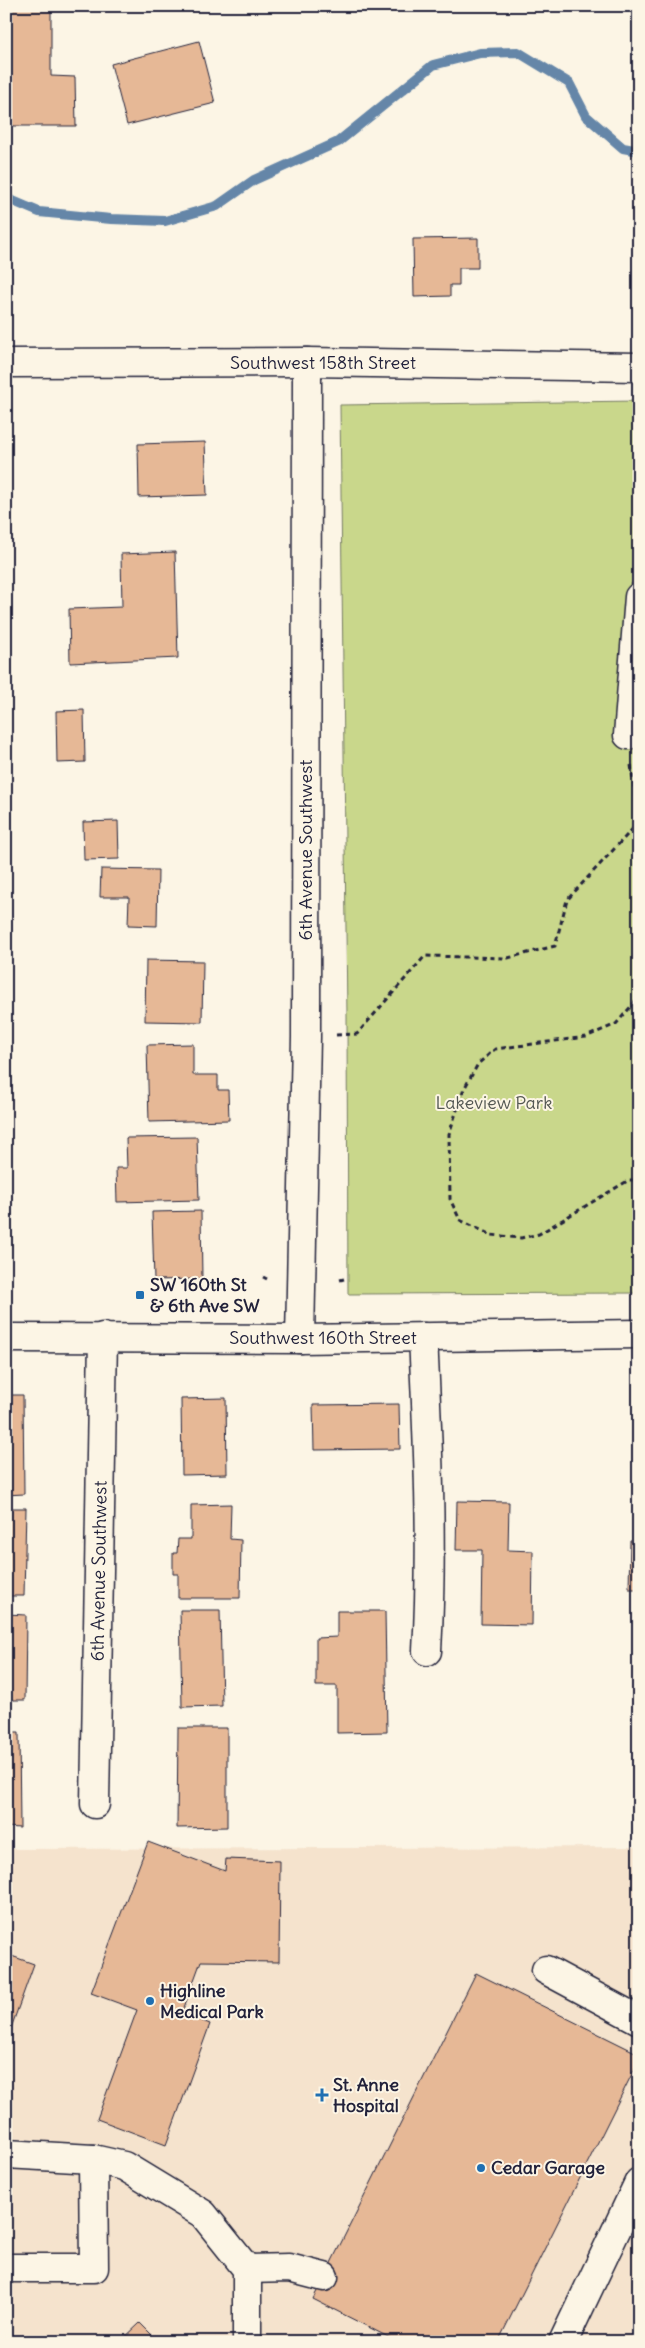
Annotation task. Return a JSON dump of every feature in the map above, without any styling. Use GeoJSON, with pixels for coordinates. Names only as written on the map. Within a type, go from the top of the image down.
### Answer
{"type":"FeatureCollection","features":[{"type":"Feature","properties":{"kind":"street","name":"Southwest 158th Street"},"geometry":{"type":"LineString","coordinates":[[6,364],[307,362],[639,367]]}},
{"type":"Feature","properties":{"kind":"street","name":"6th Avenue Southwest"},"geometry":{"type":"LineString","coordinates":[[300,1339],[306,1037],[307,362]]}},
{"type":"Feature","properties":{"kind":"street"},"geometry":{"type":"LineString","coordinates":[[628,735],[639,597]]}},
{"type":"Feature","properties":{"kind":"street","name":"Southwest 160th Street"},"geometry":{"type":"LineString","coordinates":[[6,1338],[300,1339],[639,1334]]}},
{"type":"Feature","properties":{"kind":"street","name":"6th Avenue Southwest"},"geometry":{"type":"LineString","coordinates":[[94,1804],[103,1337]]}},
{"type":"Feature","properties":{"kind":"street"},"geometry":{"type":"LineString","coordinates":[[423,1337],[428,1503],[429,1611],[426,1651]]}},
{"type":"Feature","properties":{"kind":"street"},"geometry":{"type":"LineString","coordinates":[[546,1970],[639,2020]]}},
{"type":"Feature","properties":{"kind":"street"},"geometry":{"type":"LineString","coordinates":[[6,2154],[93,2160],[124,2166],[203,2214],[247,2270],[247,2342]]}},
{"type":"Feature","properties":{"kind":"street"},"geometry":{"type":"LineString","coordinates":[[6,2268],[94,2268],[93,2160]]}},
{"type":"Feature","properties":{"kind":"street"},"geometry":{"type":"LineString","coordinates":[[563,2342],[639,2182]]}},
{"type":"Feature","properties":{"kind":"street"},"geometry":{"type":"LineString","coordinates":[[247,2270],[289,2268],[324,2277]]}},
{"type":"Feature","properties":{"kind":"path"},"geometry":{"type":"LineString","coordinates":[[306,1037],[356,1034],[424,956],[508,958],[555,946],[567,900],[639,822]]}},
{"type":"Feature","properties":{"kind":"path"},"geometry":{"type":"LineString","coordinates":[[639,992],[634,1003],[616,1024],[586,1037],[496,1050],[478,1064],[464,1089],[449,1134],[450,1199],[460,1220],[491,1235],[521,1238],[539,1234],[628,1180],[639,1180]]}},
{"type":"Feature","properties":{"kind":"shaded area","name":"St. Anne Hospital"},"geometry":{"type":"Polygon","coordinates":[[[639,1847],[639,2342],[6,2342],[6,1849],[639,1847]]]}},
{"type":"Feature","properties":{"kind":"green space","name":"Lakeview Park"},"geometry":{"type":"Polygon","coordinates":[[[639,401],[639,1293],[348,1294],[347,1016],[340,405],[639,401]]]}},
{"type":"Feature","properties":{"kind":"building"},"geometry":{"type":"Polygon","coordinates":[[[6,6],[51,6],[51,76],[75,77],[76,126],[6,126],[6,6]]]}},
{"type":"Feature","properties":{"kind":"building"},"geometry":{"type":"Polygon","coordinates":[[[199,41],[215,103],[127,125],[111,64],[199,41]]]}},
{"type":"Feature","properties":{"kind":"building"},"geometry":{"type":"Polygon","coordinates":[[[478,238],[478,268],[459,268],[459,285],[450,285],[450,296],[414,297],[413,239],[478,238]]]}},
{"type":"Feature","properties":{"kind":"building"},"geometry":{"type":"Polygon","coordinates":[[[205,442],[207,495],[139,497],[138,444],[205,442]]]}},
{"type":"Feature","properties":{"kind":"building"},"geometry":{"type":"Polygon","coordinates":[[[175,552],[178,658],[70,663],[69,609],[122,607],[121,554],[175,552]]]}},
{"type":"Feature","properties":{"kind":"building"},"geometry":{"type":"Polygon","coordinates":[[[84,710],[85,762],[57,763],[56,711],[84,710]]]}},
{"type":"Feature","properties":{"kind":"building"},"geometry":{"type":"Polygon","coordinates":[[[118,821],[119,859],[84,860],[83,822],[118,821]]]}},
{"type":"Feature","properties":{"kind":"building"},"geometry":{"type":"Polygon","coordinates":[[[101,869],[158,870],[157,926],[128,925],[129,897],[100,897],[101,869]]]}},
{"type":"Feature","properties":{"kind":"building"},"geometry":{"type":"Polygon","coordinates":[[[146,960],[203,961],[202,1022],[145,1021],[146,960]]]}},
{"type":"Feature","properties":{"kind":"building"},"geometry":{"type":"Polygon","coordinates":[[[193,1044],[193,1075],[218,1075],[218,1090],[228,1090],[229,1120],[149,1122],[147,1045],[193,1044]]]}},
{"type":"Feature","properties":{"kind":"building"},"geometry":{"type":"Polygon","coordinates":[[[197,1137],[199,1200],[117,1202],[116,1168],[127,1168],[126,1138],[197,1137]]]}},
{"type":"Feature","properties":{"kind":"building"},"geometry":{"type":"Polygon","coordinates":[[[201,1211],[202,1279],[154,1280],[152,1212],[201,1211]]]}},
{"type":"Feature","properties":{"kind":"building"},"geometry":{"type":"Polygon","coordinates":[[[6,1395],[23,1395],[24,1494],[6,1495],[6,1395]]]}},
{"type":"Feature","properties":{"kind":"building"},"geometry":{"type":"Polygon","coordinates":[[[226,1398],[227,1474],[182,1475],[181,1399],[226,1398]]]}},
{"type":"Feature","properties":{"kind":"building"},"geometry":{"type":"Polygon","coordinates":[[[399,1404],[400,1449],[314,1450],[313,1405],[399,1404]]]}},
{"type":"Feature","properties":{"kind":"building"},"geometry":{"type":"Polygon","coordinates":[[[457,1501],[509,1502],[508,1550],[533,1551],[532,1625],[481,1624],[482,1550],[456,1550],[457,1501]]]}},
{"type":"Feature","properties":{"kind":"building"},"geometry":{"type":"Polygon","coordinates":[[[231,1504],[230,1539],[241,1540],[240,1598],[178,1598],[178,1574],[173,1574],[173,1553],[177,1553],[178,1539],[191,1539],[191,1505],[231,1504]]]}},
{"type":"Feature","properties":{"kind":"building"},"geometry":{"type":"Polygon","coordinates":[[[6,1508],[26,1508],[24,1596],[6,1596],[6,1508]]]}},
{"type":"Feature","properties":{"kind":"building"},"geometry":{"type":"Polygon","coordinates":[[[630,1541],[639,1541],[639,1589],[629,1589],[630,1541]]]}},
{"type":"Feature","properties":{"kind":"building"},"geometry":{"type":"Polygon","coordinates":[[[180,1610],[220,1610],[222,1706],[182,1707],[180,1610]]]}},
{"type":"Feature","properties":{"kind":"building"},"geometry":{"type":"Polygon","coordinates":[[[337,1611],[385,1611],[387,1732],[337,1733],[337,1686],[316,1686],[316,1638],[337,1637],[337,1611]]]}},
{"type":"Feature","properties":{"kind":"building"},"geometry":{"type":"Polygon","coordinates":[[[6,1614],[26,1615],[25,1700],[6,1700],[6,1614]]]}},
{"type":"Feature","properties":{"kind":"building"},"geometry":{"type":"Polygon","coordinates":[[[178,1728],[227,1728],[227,1827],[177,1828],[178,1728]]]}},
{"type":"Feature","properties":{"kind":"building"},"geometry":{"type":"Polygon","coordinates":[[[6,1732],[19,1732],[20,1828],[6,1827],[6,1732]]]}},
{"type":"Feature","properties":{"kind":"building","name":"Highline Medical Park"},"geometry":{"type":"Polygon","coordinates":[[[148,1842],[225,1871],[226,1859],[280,1861],[279,1962],[201,1961],[182,2013],[210,2024],[166,2145],[97,2119],[137,2010],[91,1993],[148,1842]]]}},
{"type":"Feature","properties":{"kind":"building"},"geometry":{"type":"Polygon","coordinates":[[[6,1954],[34,1964],[6,2042],[6,1954]]]}},
{"type":"Feature","properties":{"kind":"building","name":"Cedar Garage"},"geometry":{"type":"Polygon","coordinates":[[[476,1973],[639,2054],[639,2060],[498,2342],[398,2342],[313,2299],[476,1973]]]}},
{"type":"Feature","properties":{"kind":"building"},"geometry":{"type":"Polygon","coordinates":[[[140,2323],[159,2342],[120,2342],[140,2323]]]}},
{"type":"Feature","properties":{"kind":"waterway"},"geometry":{"type":"LineString","coordinates":[[6,198],[39,212],[111,219],[165,221],[217,206],[254,180],[338,142],[433,65],[480,53],[518,52],[569,83],[586,116],[623,148],[639,151]]}},
{"type":"Feature","properties":{"kind":"place","name":"SW 160th St & 6th Ave SW"},"geometry":{"type":"Point","coordinates":[140,1295]}},
{"type":"Feature","properties":{"kind":"place","name":"Highline Medical Park"},"geometry":{"type":"Point","coordinates":[150,2001]}},
{"type":"Feature","properties":{"kind":"place","name":"St. Anne Hospital"},"geometry":{"type":"Point","coordinates":[322,2095]}},
{"type":"Feature","properties":{"kind":"place","name":"Cedar Garage"},"geometry":{"type":"Point","coordinates":[481,2168]}}]}
